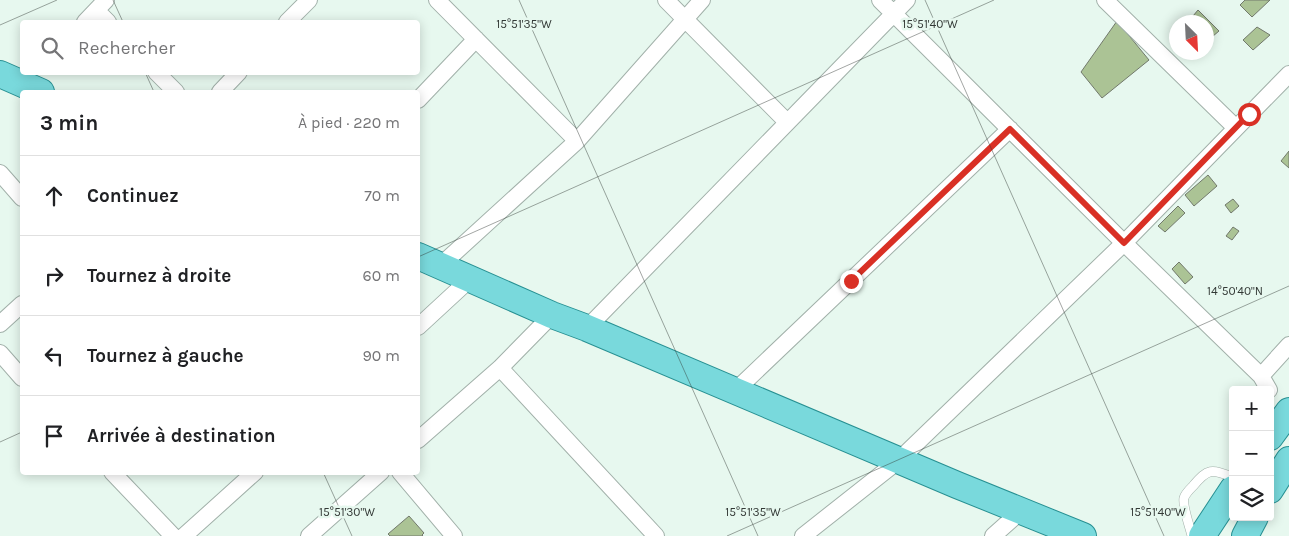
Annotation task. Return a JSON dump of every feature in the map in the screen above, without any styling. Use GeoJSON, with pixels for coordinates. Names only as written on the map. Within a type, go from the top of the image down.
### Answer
{"type":"FeatureCollection","features":[{"type":"Feature","properties":{"kind":"main road"},"geometry":{"type":"LineString","coordinates":[[0,74],[35,83]]}},
{"type":"Feature","properties":{"kind":"main road"},"geometry":{"type":"LineString","coordinates":[[429,261],[898,461],[1083,536]]}},
{"type":"Feature","properties":{"kind":"main road"},"geometry":{"type":"LineString","coordinates":[[1274,484],[1289,460]]}},
{"type":"Feature","properties":{"kind":"main road"},"geometry":{"type":"LineString","coordinates":[[1202,536],[1229,495]]}},
{"type":"Feature","properties":{"kind":"main road"},"geometry":{"type":"LineString","coordinates":[[1245,536],[1253,521]]}},
{"type":"Feature","properties":{"kind":"street"},"geometry":{"type":"LineString","coordinates":[[290,20],[309,0]]}},
{"type":"Feature","properties":{"kind":"street"},"geometry":{"type":"LineString","coordinates":[[438,0],[577,141]]}},
{"type":"Feature","properties":{"kind":"street"},"geometry":{"type":"LineString","coordinates":[[666,0],[787,122]]}},
{"type":"Feature","properties":{"kind":"street"},"geometry":{"type":"LineString","coordinates":[[429,261],[577,141],[702,0]]}},
{"type":"Feature","properties":{"kind":"street"},"geometry":{"type":"LineString","coordinates":[[880,0],[1267,386],[1289,345]]}},
{"type":"Feature","properties":{"kind":"street"},"geometry":{"type":"LineString","coordinates":[[587,328],[907,0]]}},
{"type":"Feature","properties":{"kind":"street"},"geometry":{"type":"LineString","coordinates":[[1105,0],[1236,128]]}},
{"type":"Feature","properties":{"kind":"street"},"geometry":{"type":"LineString","coordinates":[[87,20],[101,5],[107,20]]}},
{"type":"Feature","properties":{"kind":"street"},"geometry":{"type":"LineString","coordinates":[[420,98],[476,38]]}},
{"type":"Feature","properties":{"kind":"street"},"geometry":{"type":"LineString","coordinates":[[803,536],[898,461],[1124,243],[1289,74]]}},
{"type":"Feature","properties":{"kind":"street"},"geometry":{"type":"LineString","coordinates":[[159,75],[174,90]]}},
{"type":"Feature","properties":{"kind":"street"},"geometry":{"type":"LineString","coordinates":[[222,90],[236,75]]}},
{"type":"Feature","properties":{"kind":"street"},"geometry":{"type":"LineString","coordinates":[[735,391],[1010,129]]}},
{"type":"Feature","properties":{"kind":"street"},"geometry":{"type":"LineString","coordinates":[[0,173],[20,196]]}},
{"type":"Feature","properties":{"kind":"street"},"geometry":{"type":"LineString","coordinates":[[420,325],[470,280]]}},
{"type":"Feature","properties":{"kind":"street"},"geometry":{"type":"LineString","coordinates":[[0,324],[20,306]]}},
{"type":"Feature","properties":{"kind":"street"},"geometry":{"type":"LineString","coordinates":[[420,438],[500,368],[552,315]]}},
{"type":"Feature","properties":{"kind":"street"},"geometry":{"type":"LineString","coordinates":[[0,353],[20,376]]}},
{"type":"Feature","properties":{"kind":"street"},"geometry":{"type":"LineString","coordinates":[[500,368],[656,536]]}},
{"type":"Feature","properties":{"kind":"street"},"geometry":{"type":"LineString","coordinates":[[1274,404],[1281,422]]}},
{"type":"Feature","properties":{"kind":"street"},"geometry":{"type":"LineString","coordinates":[[115,475],[173,536]]}},
{"type":"Feature","properties":{"kind":"street"},"geometry":{"type":"LineString","coordinates":[[184,536],[252,475]]}},
{"type":"Feature","properties":{"kind":"street"},"geometry":{"type":"LineString","coordinates":[[309,536],[378,475]]}},
{"type":"Feature","properties":{"kind":"street"},"geometry":{"type":"LineString","coordinates":[[403,475],[454,536]]}},
{"type":"Feature","properties":{"kind":"street"},"geometry":{"type":"LineString","coordinates":[[1274,493],[1289,483]]}},
{"type":"Feature","properties":{"kind":"street"},"geometry":{"type":"LineString","coordinates":[[993,536],[1021,511]]}},
{"type":"Feature","properties":{"kind":"lane"},"geometry":{"type":"LineString","coordinates":[[1192,536],[1184,504],[1184,496],[1203,474],[1218,471],[1230,476]]}},
{"type":"Feature","properties":{"kind":"building"},"geometry":{"type":"Polygon","coordinates":[[[1245,0],[1270,0],[1252,17],[1240,5],[1245,0]]]}},
{"type":"Feature","properties":{"kind":"building"},"geometry":{"type":"Polygon","coordinates":[[[1198,10],[1203,15],[1194,15],[1198,10]]]}},
{"type":"Feature","properties":{"kind":"building"},"geometry":{"type":"Polygon","coordinates":[[[1117,21],[1149,60],[1102,98],[1081,72],[1117,21]]]}},
{"type":"Feature","properties":{"kind":"building"},"geometry":{"type":"Polygon","coordinates":[[[1214,26],[1219,31],[1214,35],[1214,26]]]}},
{"type":"Feature","properties":{"kind":"building"},"geometry":{"type":"Polygon","coordinates":[[[1257,27],[1270,35],[1253,50],[1243,40],[1257,27]]]}},
{"type":"Feature","properties":{"kind":"building"},"geometry":{"type":"Polygon","coordinates":[[[1289,151],[1289,168],[1281,161],[1289,151]]]}},
{"type":"Feature","properties":{"kind":"building"},"geometry":{"type":"Polygon","coordinates":[[[1208,175],[1217,186],[1194,206],[1185,195],[1208,175]]]}},
{"type":"Feature","properties":{"kind":"building"},"geometry":{"type":"Polygon","coordinates":[[[1233,199],[1239,206],[1231,213],[1225,205],[1233,199]]]}},
{"type":"Feature","properties":{"kind":"building"},"geometry":{"type":"Polygon","coordinates":[[[1178,206],[1185,213],[1165,232],[1158,226],[1178,206]]]}},
{"type":"Feature","properties":{"kind":"building"},"geometry":{"type":"Polygon","coordinates":[[[1233,227],[1239,231],[1232,240],[1226,236],[1233,227]]]}},
{"type":"Feature","properties":{"kind":"building"},"geometry":{"type":"Polygon","coordinates":[[[1179,262],[1193,277],[1185,284],[1172,269],[1179,262]]]}},
{"type":"Feature","properties":{"kind":"building"},"geometry":{"type":"Polygon","coordinates":[[[409,516],[424,533],[423,536],[390,536],[388,534],[409,516]]]}},
{"type":"Feature","properties":{"kind":"route"},"geometry":{"type":"LineString","coordinates":[[851,281],[1010,129],[1124,243],[1249,114]]}}]}
